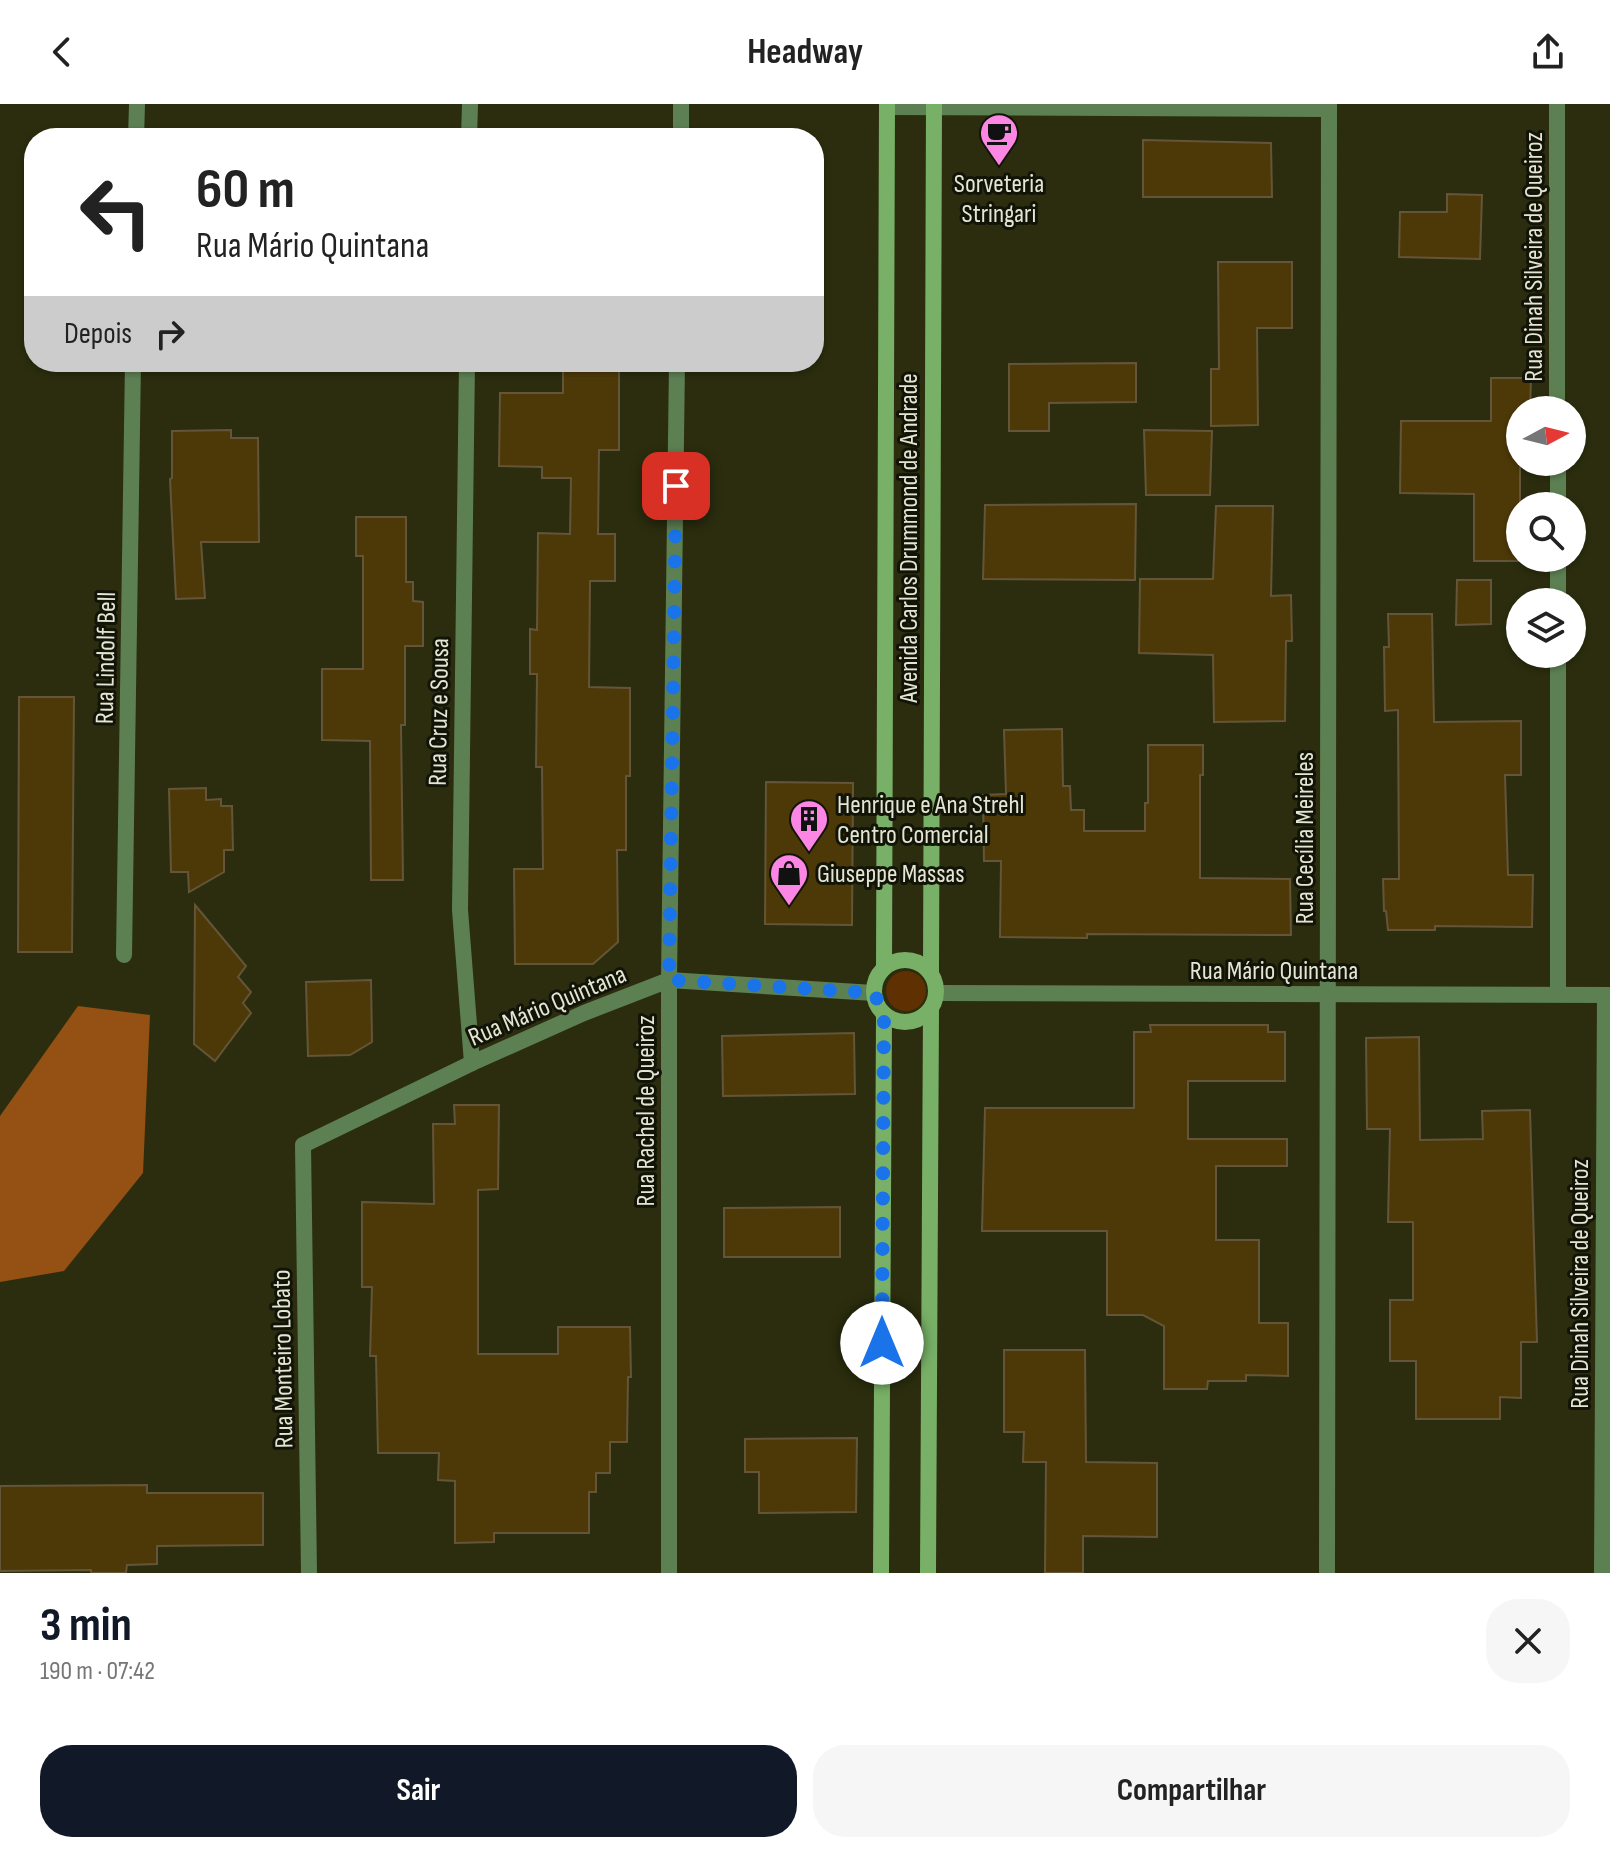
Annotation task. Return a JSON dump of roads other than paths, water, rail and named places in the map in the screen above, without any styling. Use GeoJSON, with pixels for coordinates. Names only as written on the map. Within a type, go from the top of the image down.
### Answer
{"type":"FeatureCollection","features":[{"type":"Feature","properties":{"kind":"main road","name":"Avenida Carlos Drummond de Andrade"},"geometry":{"type":"LineString","coordinates":[[884,968],[887,106]]}},
{"type":"Feature","properties":{"kind":"main road","name":"Avenida Carlos Drummond de Andrade"},"geometry":{"type":"LineString","coordinates":[[931,972],[934,106]]}},
{"type":"Feature","properties":{"kind":"main road"},"geometry":{"type":"LineString","coordinates":[[881,1573],[884,1014],[874,993],[878,975],[884,968],[903,960],[914,961],[931,972],[937,993],[931,1010],[928,1573]]}},
{"type":"Feature","properties":{"kind":"main road"},"geometry":{"type":"LineString","coordinates":[[884,1014],[903,1023],[914,1022],[931,1010]]}},
{"type":"Feature","properties":{"kind":"street"},"geometry":{"type":"LineString","coordinates":[[136,128],[137,104]]}},
{"type":"Feature","properties":{"kind":"street"},"geometry":{"type":"LineString","coordinates":[[469,128],[470,104]]}},
{"type":"Feature","properties":{"kind":"street"},"geometry":{"type":"LineString","coordinates":[[681,104],[681,128]]}},
{"type":"Feature","properties":{"kind":"street","name":"Rua Dinah Silveira de Queiroz"},"geometry":{"type":"LineString","coordinates":[[1557,104],[1557,396]]}},
{"type":"Feature","properties":{"kind":"street"},"geometry":{"type":"LineString","coordinates":[[887,106],[1329,106]]}},
{"type":"Feature","properties":{"kind":"street","name":"Rua Cecília Meireles"},"geometry":{"type":"LineString","coordinates":[[1327,1573],[1329,106]]}},
{"type":"Feature","properties":{"kind":"street","name":"Rua Lindolf Bell"},"geometry":{"type":"LineString","coordinates":[[124,955],[133,372]]}},
{"type":"Feature","properties":{"kind":"street","name":"Rua Cruz e Sousa"},"geometry":{"type":"LineString","coordinates":[[467,372],[460,910],[472,1063]]}},
{"type":"Feature","properties":{"kind":"street","name":"Rua Rachel de Queiroz"},"geometry":{"type":"LineString","coordinates":[[669,1573],[669,980],[677,372]]}},
{"type":"Feature","properties":{"kind":"street"},"geometry":{"type":"LineString","coordinates":[[1558,668],[1558,994]]}},
{"type":"Feature","properties":{"kind":"street","name":"Rua Mário Quintana"},"geometry":{"type":"LineString","coordinates":[[303,1145],[472,1063],[584,1013],[669,980],[874,993]]}},
{"type":"Feature","properties":{"kind":"street","name":"Rua Mário Quintana"},"geometry":{"type":"LineString","coordinates":[[937,993],[1608,995]]}},
{"type":"Feature","properties":{"kind":"street","name":"Rua Dinah Silveira de Queiroz"},"geometry":{"type":"LineString","coordinates":[[1602,1573],[1608,995]]}},
{"type":"Feature","properties":{"kind":"street","name":"Rua Monteiro Lobato"},"geometry":{"type":"LineString","coordinates":[[303,1145],[309,1573]]}},
{"type":"Feature","properties":{"kind":"place","name":"Sorveteria Stringari"},"geometry":{"type":"Point","coordinates":[999,167]}},
{"type":"Feature","properties":{"kind":"place","name":"Henrique e Ana Strehl Centro Comercial"},"geometry":{"type":"Point","coordinates":[809,853]}},
{"type":"Feature","properties":{"kind":"place","name":"Giuseppe Massas"},"geometry":{"type":"Point","coordinates":[789,907]}}]}
